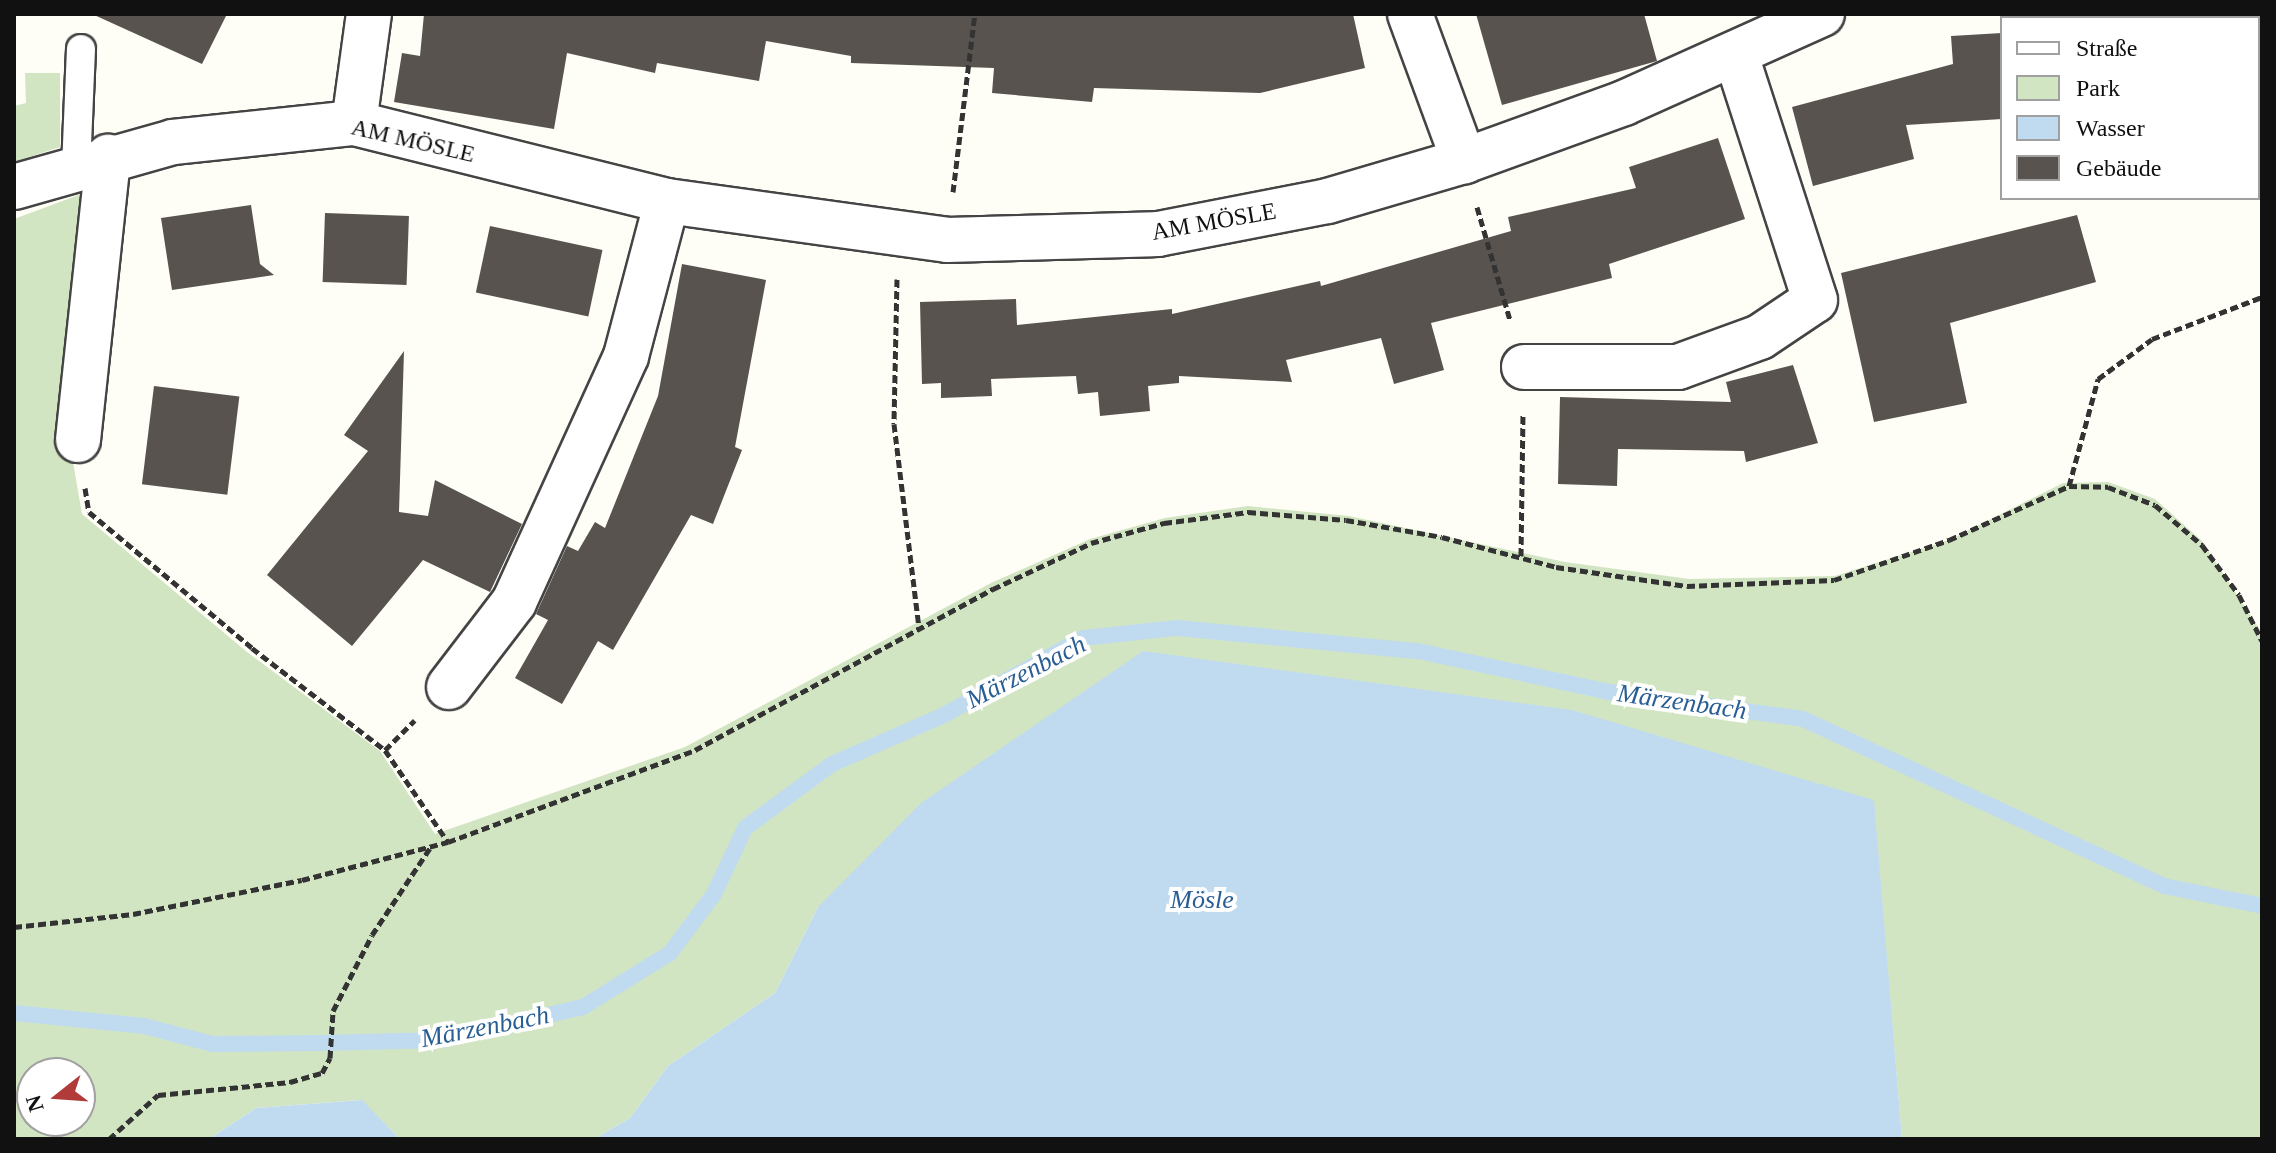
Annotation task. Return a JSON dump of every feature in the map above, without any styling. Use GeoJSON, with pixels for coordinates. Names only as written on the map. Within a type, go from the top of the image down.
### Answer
{"type":"FeatureCollection","features":[{"type":"Feature","properties":{"kind":"street"},"geometry":{"type":"LineString","coordinates":[[354,123],[369,14]]}},
{"type":"Feature","properties":{"kind":"street"},"geometry":{"type":"LineString","coordinates":[[1410,14],[1464,161]]}},
{"type":"Feature","properties":{"kind":"street","name":"AM MÖSLE"},"geometry":{"type":"LineString","coordinates":[[14,187],[92,162],[173,142],[354,123],[667,201],[947,240],[1158,234],[1328,201],[1464,161],[1624,103],[1822,14]]}},
{"type":"Feature","properties":{"kind":"street"},"geometry":{"type":"LineString","coordinates":[[1524,367],[1678,367],[1760,337],[1815,300],[1736,55]]}},
{"type":"Feature","properties":{"kind":"street"},"geometry":{"type":"LineString","coordinates":[[78,440],[92,162]]}},
{"type":"Feature","properties":{"kind":"street"},"geometry":{"type":"LineString","coordinates":[[449,687],[514,602],[626,356],[667,201]]}},
{"type":"Feature","properties":{"kind":"lane"},"geometry":{"type":"LineString","coordinates":[[81,49],[92,162]]}},
{"type":"Feature","properties":{"kind":"path"},"geometry":{"type":"LineString","coordinates":[[947,240],[975,14]]}},
{"type":"Feature","properties":{"kind":"path"},"geometry":{"type":"LineString","coordinates":[[898,233],[894,424],[919,629]]}},
{"type":"Feature","properties":{"kind":"path"},"geometry":{"type":"LineString","coordinates":[[2069,486],[2098,379],[2152,339],[2262,297]]}},
{"type":"Feature","properties":{"kind":"path"},"geometry":{"type":"LineString","coordinates":[[78,440],[89,512],[252,648],[385,750],[448,842]]}},
{"type":"Feature","properties":{"kind":"path"},"geometry":{"type":"LineString","coordinates":[[14,927],[133,914],[431,848],[695,750],[919,629],[1091,543],[1164,523],[1248,512],[1346,520],[1442,537],[1556,567],[1687,586],[1834,580],[1949,540],[2069,486],[2108,487],[2155,505],[2202,545],[2239,595],[2262,641]]}},
{"type":"Feature","properties":{"kind":"path"},"geometry":{"type":"LineString","coordinates":[[385,750],[449,687]]}},
{"type":"Feature","properties":{"kind":"path"},"geometry":{"type":"LineString","coordinates":[[109,1139],[158,1095],[290,1082],[322,1073],[330,1058],[333,1011],[372,935],[431,848]]}},
{"type":"Feature","properties":{"kind":"green space"},"geometry":{"type":"Polygon","coordinates":[[[25,73],[60,73],[60,147],[14,162],[14,106],[26,103],[25,73]]]}},
{"type":"Feature","properties":{"kind":"green space"},"geometry":{"type":"Polygon","coordinates":[[[95,189],[69,439],[82,514],[247,652],[380,751],[435,834],[685,747],[991,583],[1090,539],[1165,518],[1248,506],[1349,516],[1565,562],[1689,579],[1835,576],[1949,540],[2063,483],[2108,482],[2155,499],[2202,541],[2262,633],[2262,1139],[1902,1139],[1873,800],[818,907],[775,993],[668,1066],[630,1118],[594,1139],[400,1139],[361,1100],[256,1108],[209,1139],[14,1139],[14,219],[95,189]]]}},
{"type":"Feature","properties":{"kind":"water","name":"Mösle"},"geometry":{"type":"Polygon","coordinates":[[[1143,651],[1572,710],[1874,800],[1902,1139],[594,1139],[630,1118],[668,1066],[775,993],[818,907],[921,803],[1143,651]]]}},
{"type":"Feature","properties":{"kind":"water"},"geometry":{"type":"Polygon","coordinates":[[[362,1100],[400,1139],[209,1139],[256,1108],[362,1100]]]}},
{"type":"Feature","properties":{"kind":"building"},"geometry":{"type":"Polygon","coordinates":[[[92,14],[227,14],[202,64],[92,14]]]}},
{"type":"Feature","properties":{"kind":"building"},"geometry":{"type":"Polygon","coordinates":[[[424,14],[1353,14],[1365,68],[1260,93],[1094,88],[1092,102],[992,93],[994,68],[851,63],[851,56],[766,41],[759,81],[657,63],[655,73],[567,53],[554,129],[394,102],[402,53],[420,56],[424,14]]]}},
{"type":"Feature","properties":{"kind":"building"},"geometry":{"type":"Polygon","coordinates":[[[1476,14],[1644,14],[1657,61],[1502,105],[1476,14]]]}},
{"type":"Feature","properties":{"kind":"building"},"geometry":{"type":"Polygon","coordinates":[[[2000,33],[2000,119],[1906,125],[1914,159],[1813,186],[1792,107],[1953,64],[1951,36],[2000,33]]]}},
{"type":"Feature","properties":{"kind":"building"},"geometry":{"type":"Polygon","coordinates":[[[1718,138],[1745,219],[1609,264],[1612,278],[1431,323],[1444,370],[1394,384],[1381,338],[1286,360],[1292,382],[1179,376],[1179,383],[1148,386],[1150,411],[1100,416],[1098,392],[1078,394],[1076,376],[991,379],[992,396],[941,398],[941,383],[922,384],[920,302],[1016,299],[1017,325],[1172,309],[1172,314],[1320,281],[1321,286],[1511,231],[1508,217],[1636,188],[1629,167],[1718,138]]]}},
{"type":"Feature","properties":{"kind":"building"},"geometry":{"type":"Polygon","coordinates":[[[251,205],[260,264],[274,275],[172,290],[161,218],[251,205]]]}},
{"type":"Feature","properties":{"kind":"building"},"geometry":{"type":"Polygon","coordinates":[[[325,213],[409,216],[407,285],[323,282],[325,213]]]}},
{"type":"Feature","properties":{"kind":"building"},"geometry":{"type":"Polygon","coordinates":[[[2077,215],[2096,282],[1950,323],[1967,403],[1874,422],[1841,273],[2077,215]]]}},
{"type":"Feature","properties":{"kind":"building"},"geometry":{"type":"Polygon","coordinates":[[[490,226],[602,250],[588,316],[476,293],[490,226]]]}},
{"type":"Feature","properties":{"kind":"building"},"geometry":{"type":"Polygon","coordinates":[[[682,264],[766,280],[735,447],[742,450],[713,524],[691,515],[613,650],[598,641],[562,704],[515,678],[548,620],[536,614],[567,546],[578,551],[595,522],[605,528],[658,396],[682,264]]]}},
{"type":"Feature","properties":{"kind":"building"},"geometry":{"type":"Polygon","coordinates":[[[404,351],[399,512],[428,516],[435,480],[522,524],[490,592],[423,560],[352,646],[267,575],[368,451],[344,435],[404,351]]]}},
{"type":"Feature","properties":{"kind":"building"},"geometry":{"type":"Polygon","coordinates":[[[1793,365],[1818,443],[1746,462],[1744,451],[1618,449],[1617,486],[1558,484],[1560,397],[1731,402],[1726,382],[1793,365]]]}},
{"type":"Feature","properties":{"kind":"building"},"geometry":{"type":"Polygon","coordinates":[[[154,386],[239,396],[227,495],[142,484],[154,386]]]}},
{"type":"Feature","properties":{"kind":"waterway","name":"Märzenbach"},"geometry":{"type":"LineString","coordinates":[[14,1013],[144,1026],[213,1044],[319,1043],[442,1040],[583,1007],[670,953],[714,894],[745,828],[832,764],[944,715],[1083,638],[1177,628],[1418,651],[1609,692],[1803,719],[2164,886],[2262,906]]}}]}
